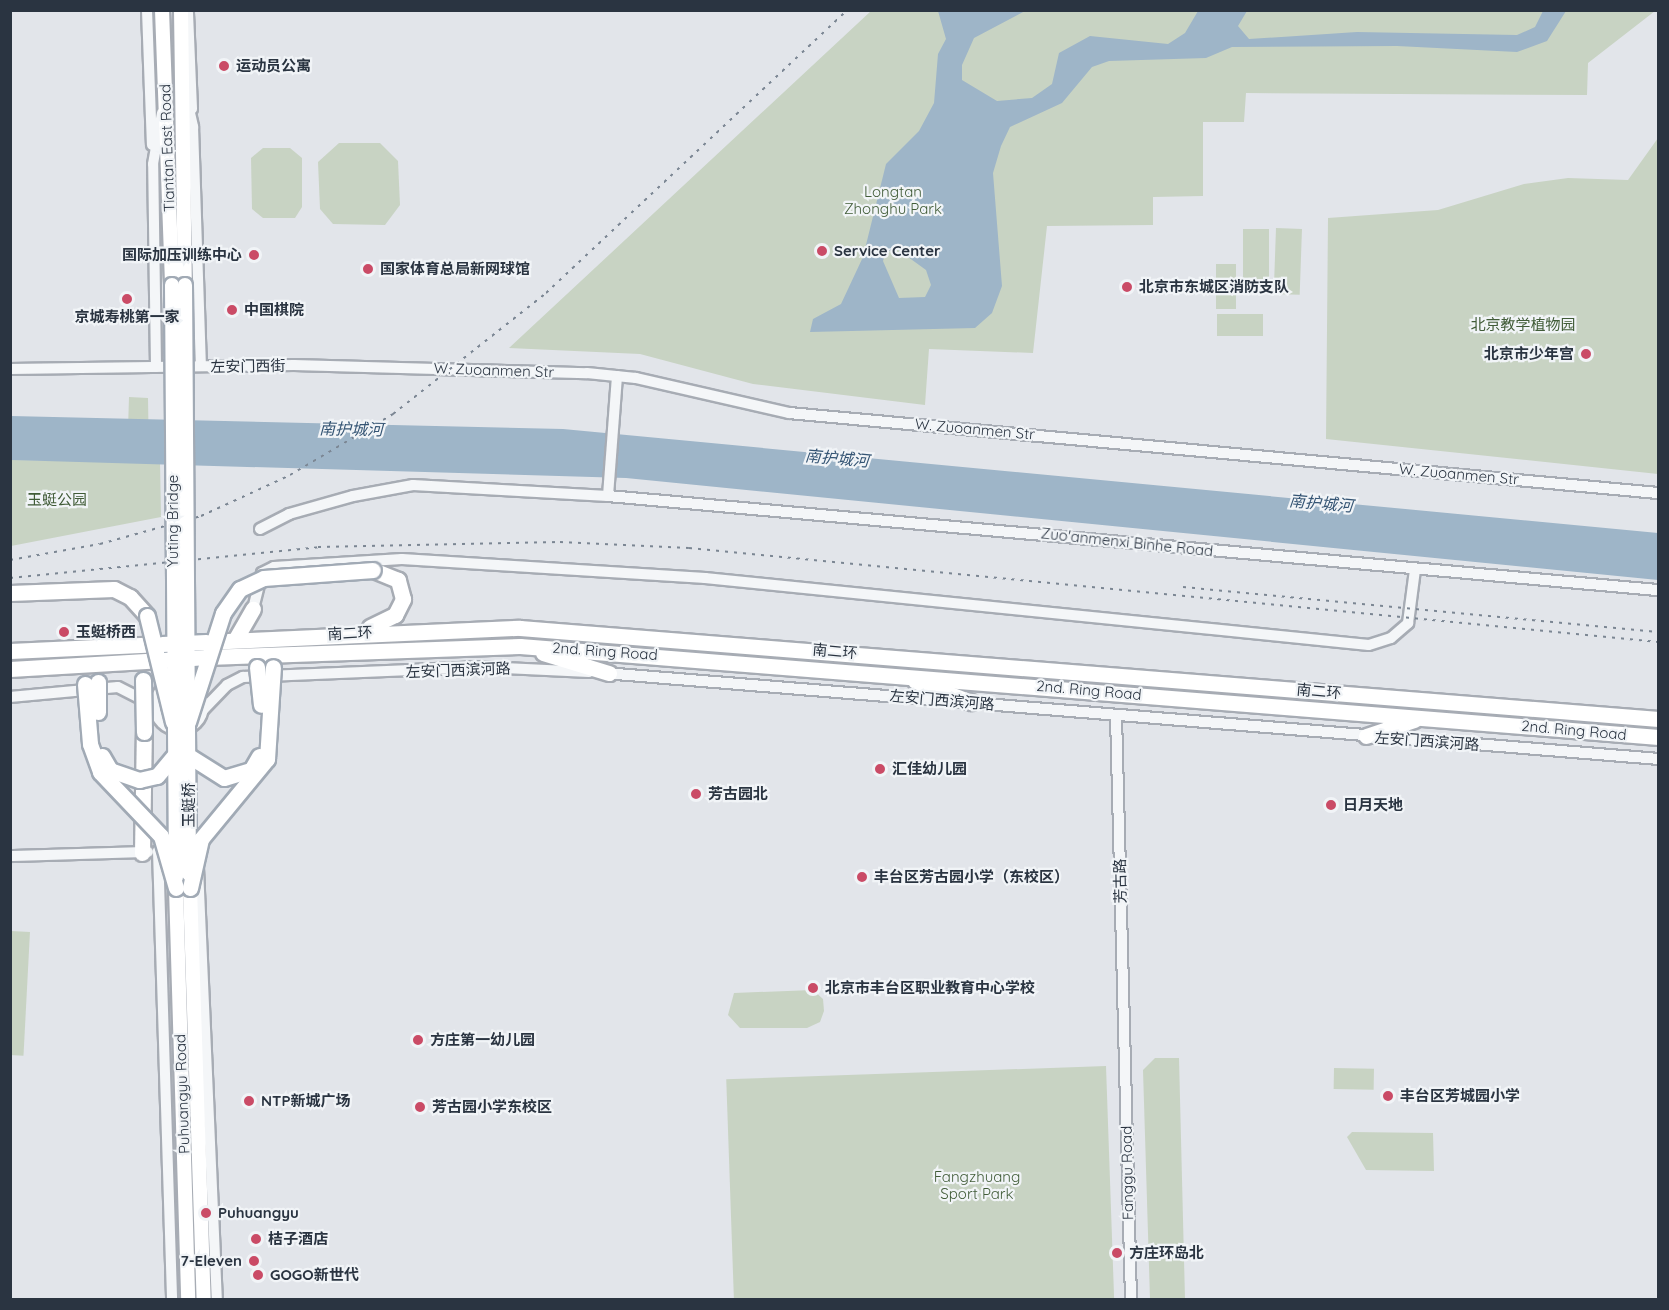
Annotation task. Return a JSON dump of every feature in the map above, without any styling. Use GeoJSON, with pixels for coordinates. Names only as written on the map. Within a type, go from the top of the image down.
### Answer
{"type":"FeatureCollection","features":[{"type":"Feature","properties":{"kind":"highway"},"geometry":{"type":"LineString","coordinates":[[181,728],[223,613],[240,589],[264,578],[373,570],[398,580],[402,604],[387,621],[356,632]]}},
{"type":"Feature","properties":{"kind":"highway"},"geometry":{"type":"LineString","coordinates":[[10,593],[114,589],[138,603],[147,616],[181,728]]}},
{"type":"Feature","properties":{"kind":"highway"},"geometry":{"type":"LineString","coordinates":[[235,640],[253,609],[275,637]]}},
{"type":"Feature","properties":{"kind":"highway","name":"南二环"},"geometry":{"type":"LineString","coordinates":[[10,669],[156,661],[206,650],[235,640],[356,632],[520,628],[689,639],[1659,719]]}},
{"type":"Feature","properties":{"kind":"highway","name":"南二环"},"geometry":{"type":"LineString","coordinates":[[10,651],[162,644],[242,655],[520,646]]}},
{"type":"Feature","properties":{"kind":"highway"},"geometry":{"type":"LineString","coordinates":[[520,646],[609,673]]}},
{"type":"Feature","properties":{"kind":"highway","name":"2nd. Ring Road"},"geometry":{"type":"LineString","coordinates":[[520,646],[895,674],[1659,737]]}},
{"type":"Feature","properties":{"kind":"highway"},"geometry":{"type":"LineString","coordinates":[[183,888],[201,839],[267,759],[273,667],[287,652]]}},
{"type":"Feature","properties":{"kind":"highway"},"geometry":{"type":"LineString","coordinates":[[92,683],[99,745],[110,770],[130,779],[148,779],[166,771],[181,756],[224,778],[239,776],[257,762],[263,737],[257,667],[242,655]]}},
{"type":"Feature","properties":{"kind":"highway"},"geometry":{"type":"LineString","coordinates":[[142,853],[143,680],[156,661]]}},
{"type":"Feature","properties":{"kind":"highway"},"geometry":{"type":"LineString","coordinates":[[92,683],[110,667],[128,662],[143,680]]}},
{"type":"Feature","properties":{"kind":"highway"},"geometry":{"type":"LineString","coordinates":[[52,666],[92,683]]}},
{"type":"Feature","properties":{"kind":"highway"},"geometry":{"type":"LineString","coordinates":[[895,674],[971,702]]}},
{"type":"Feature","properties":{"kind":"highway"},"geometry":{"type":"LineString","coordinates":[[92,683],[96,764],[160,836],[183,888]]}},
{"type":"Feature","properties":{"kind":"highway"},"geometry":{"type":"LineString","coordinates":[[1365,736],[1420,718]]}},
{"type":"Feature","properties":{"kind":"main road","name":"Tiantan East Road"},"geometry":{"type":"LineString","coordinates":[[162,10],[165,92],[179,285]]}},
{"type":"Feature","properties":{"kind":"main road","name":"Tiantan East Road"},"geometry":{"type":"LineString","coordinates":[[179,285],[181,10]]}},
{"type":"Feature","properties":{"kind":"main road","name":"Yuting Bridge"},"geometry":{"type":"LineString","coordinates":[[179,285],[181,728]]}},
{"type":"Feature","properties":{"kind":"main road","name":"玉蜓桥"},"geometry":{"type":"LineString","coordinates":[[181,728],[183,888]]}},
{"type":"Feature","properties":{"kind":"main road","name":"Puhuangyu Road"},"geometry":{"type":"LineString","coordinates":[[183,888],[201,1142],[204,1299]]}},
{"type":"Feature","properties":{"kind":"main road","name":"Puhuangyu Road"},"geometry":{"type":"LineString","coordinates":[[183,888],[188,1299]]}},
{"type":"Feature","properties":{"kind":"main road"},"geometry":{"type":"LineString","coordinates":[[201,1142],[212,1170]]}},
{"type":"Feature","properties":{"kind":"street"},"geometry":{"type":"LineString","coordinates":[[147,10],[153,164],[156,367]]}},
{"type":"Feature","properties":{"kind":"street"},"geometry":{"type":"LineString","coordinates":[[188,10],[201,366]]}},
{"type":"Feature","properties":{"kind":"street"},"geometry":{"type":"LineString","coordinates":[[182,78],[193,127]]}},
{"type":"Feature","properties":{"kind":"street"},"geometry":{"type":"LineString","coordinates":[[153,164],[165,92]]}},
{"type":"Feature","properties":{"kind":"street"},"geometry":{"type":"LineString","coordinates":[[155,333],[201,332]]}},
{"type":"Feature","properties":{"kind":"street"},"geometry":{"type":"LineString","coordinates":[[180,366],[181,680]]}},
{"type":"Feature","properties":{"kind":"street","name":"左安门西街"},"geometry":{"type":"LineString","coordinates":[[10,369],[201,366],[617,376]]}},
{"type":"Feature","properties":{"kind":"street"},"geometry":{"type":"LineString","coordinates":[[608,496],[617,376]]}},
{"type":"Feature","properties":{"kind":"street","name":"W. Zuoanmen Str"},"geometry":{"type":"LineString","coordinates":[[617,376],[789,413],[1659,493]]}},
{"type":"Feature","properties":{"kind":"street","name":"Zuo'anmenxi Binhe Road"},"geometry":{"type":"LineString","coordinates":[[260,529],[321,505],[413,485],[806,510],[1415,570],[1659,590]]}},
{"type":"Feature","properties":{"kind":"street"},"geometry":{"type":"LineString","coordinates":[[253,609],[262,573],[274,567],[402,559],[705,578],[1369,645],[1391,638],[1408,623],[1415,570]]}},
{"type":"Feature","properties":{"kind":"street","name":"左安门西滨河路"},"geometry":{"type":"LineString","coordinates":[[203,710],[227,685],[243,678],[483,667],[609,673],[1659,759]]}},
{"type":"Feature","properties":{"kind":"street"},"geometry":{"type":"LineString","coordinates":[[155,708],[161,690],[181,680]]}},
{"type":"Feature","properties":{"kind":"street"},"geometry":{"type":"LineString","coordinates":[[181,680],[198,691],[203,710],[181,728]]}},
{"type":"Feature","properties":{"kind":"street"},"geometry":{"type":"LineString","coordinates":[[10,697],[130,690],[155,708],[160,722],[181,728]]}},
{"type":"Feature","properties":{"kind":"street","name":"Fanggu Road"},"geometry":{"type":"LineString","coordinates":[[1116,715],[1131,1299]]}},
{"type":"Feature","properties":{"kind":"street"},"geometry":{"type":"LineString","coordinates":[[181,728],[181,850]]}},
{"type":"Feature","properties":{"kind":"street"},"geometry":{"type":"LineString","coordinates":[[10,856],[142,853],[198,849],[217,1299]]}},
{"type":"Feature","properties":{"kind":"street"},"geometry":{"type":"LineString","coordinates":[[158,851],[172,1299]]}},
{"type":"Feature","properties":{"kind":"green space","name":"Longtan Zhonghu Park"},"geometry":{"type":"Polygon","coordinates":[[[871,11],[1655,11],[1588,63],[1587,95],[1246,93],[1244,122],[1203,122],[1203,196],[1153,197],[1153,225],[1047,226],[1033,353],[929,349],[925,405],[753,384],[640,354],[509,348],[871,11]]]}},
{"type":"Feature","properties":{"kind":"green space","name":"北京教学植物园"},"geometry":{"type":"Polygon","coordinates":[[[1658,138],[1658,474],[1326,439],[1328,218],[1438,210],[1524,184],[1568,178],[1628,180],[1658,138]]]}},
{"type":"Feature","properties":{"kind":"green space"},"geometry":{"type":"Polygon","coordinates":[[[339,143],[380,143],[398,161],[400,205],[385,225],[333,224],[320,209],[318,162],[339,143]]]}},
{"type":"Feature","properties":{"kind":"green space"},"geometry":{"type":"Polygon","coordinates":[[[263,148],[290,148],[302,158],[302,207],[295,218],[263,218],[252,209],[251,158],[263,148]]]}},
{"type":"Feature","properties":{"kind":"green space"},"geometry":{"type":"Polygon","coordinates":[[[1276,228],[1302,229],[1300,295],[1274,294],[1276,228]]]}},
{"type":"Feature","properties":{"kind":"green space"},"geometry":{"type":"Polygon","coordinates":[[[1243,229],[1269,229],[1269,294],[1243,294],[1243,229]]]}},
{"type":"Feature","properties":{"kind":"green space"},"geometry":{"type":"Polygon","coordinates":[[[1216,264],[1236,264],[1236,309],[1216,309],[1216,264]]]}},
{"type":"Feature","properties":{"kind":"green space"},"geometry":{"type":"Polygon","coordinates":[[[1217,314],[1263,314],[1263,336],[1217,336],[1217,314]]]}},
{"type":"Feature","properties":{"kind":"green space","name":"玉蜓公园"},"geometry":{"type":"Polygon","coordinates":[[[129,397],[148,398],[149,460],[160,461],[161,517],[11,546],[10,460],[127,461],[129,397]]]}},
{"type":"Feature","properties":{"kind":"green space"},"geometry":{"type":"Polygon","coordinates":[[[11,931],[30,932],[23,1056],[10,1055],[11,931]]]}},
{"type":"Feature","properties":{"kind":"green space"},"geometry":{"type":"Polygon","coordinates":[[[813,990],[823,999],[824,1011],[820,1022],[807,1028],[740,1028],[728,1015],[734,993],[813,990]]]}},
{"type":"Feature","properties":{"kind":"green space"},"geometry":{"type":"Polygon","coordinates":[[[1155,1058],[1179,1058],[1185,1299],[1150,1299],[1143,1070],[1155,1058]]]}},
{"type":"Feature","properties":{"kind":"green space","name":"Fangzhuang Sport Park"},"geometry":{"type":"Polygon","coordinates":[[[1106,1066],[1114,1299],[734,1300],[726,1079],[1106,1066]]]}},
{"type":"Feature","properties":{"kind":"green space"},"geometry":{"type":"Polygon","coordinates":[[[1334,1068],[1374,1069],[1374,1090],[1334,1089],[1334,1068]]]}},
{"type":"Feature","properties":{"kind":"green space"},"geometry":{"type":"Polygon","coordinates":[[[1352,1132],[1433,1133],[1434,1171],[1366,1170],[1347,1137],[1352,1132]]]}},
{"type":"Feature","properties":{"kind":"water"},"geometry":{"type":"Polygon","coordinates":[[[938,11],[1025,11],[974,38],[962,65],[962,80],[997,101],[1032,98],[1052,84],[1059,53],[1090,36],[1168,44],[1185,33],[1198,11],[1247,11],[1238,26],[1249,39],[1357,32],[1517,35],[1535,27],[1543,11],[1566,11],[1547,41],[1517,52],[1397,46],[1232,47],[1206,58],[1109,61],[1092,67],[1062,103],[1010,127],[1001,146],[993,173],[1002,286],[992,313],[975,328],[810,332],[813,319],[841,304],[863,257],[886,164],[919,131],[934,103],[938,54],[946,39],[938,11]],[[897,249],[886,252],[883,261],[899,298],[925,297],[931,285],[926,270],[897,249]]]}},
{"type":"Feature","properties":{"kind":"water","name":"南护城河"},"geometry":{"type":"Polygon","coordinates":[[[11,416],[563,429],[1658,533],[1658,580],[626,478],[11,460],[11,416]]]}},
{"type":"Feature","properties":{"kind":"railway"},"geometry":{"type":"LineString","coordinates":[[10,560],[100,544],[201,516],[290,475],[393,414],[546,293],[847,10]]}},
{"type":"Feature","properties":{"kind":"railway"},"geometry":{"type":"LineString","coordinates":[[10,578],[318,547],[560,542],[689,548],[1658,642]]}},
{"type":"Feature","properties":{"kind":"railway"},"geometry":{"type":"LineString","coordinates":[[1183,587],[1658,632]]}},
{"type":"Feature","properties":{"kind":"place","name":"运动员公寓"},"geometry":{"type":"Point","coordinates":[224,66]}},
{"type":"Feature","properties":{"kind":"place","name":"Service Center"},"geometry":{"type":"Point","coordinates":[822,251]}},
{"type":"Feature","properties":{"kind":"place","name":"国际加压训练中心"},"geometry":{"type":"Point","coordinates":[254,255]}},
{"type":"Feature","properties":{"kind":"place","name":"国家体育总局新网球馆"},"geometry":{"type":"Point","coordinates":[368,269]}},
{"type":"Feature","properties":{"kind":"place","name":"北京市东城区消防支队"},"geometry":{"type":"Point","coordinates":[1127,287]}},
{"type":"Feature","properties":{"kind":"place","name":"京城寿桃第一家"},"geometry":{"type":"Point","coordinates":[127,299]}},
{"type":"Feature","properties":{"kind":"place","name":"中国棋院"},"geometry":{"type":"Point","coordinates":[232,310]}},
{"type":"Feature","properties":{"kind":"place","name":"北京市少年宫"},"geometry":{"type":"Point","coordinates":[1586,354]}},
{"type":"Feature","properties":{"kind":"place","name":"玉蜓桥西"},"geometry":{"type":"Point","coordinates":[64,632]}},
{"type":"Feature","properties":{"kind":"place","name":"汇佳幼儿园"},"geometry":{"type":"Point","coordinates":[880,769]}},
{"type":"Feature","properties":{"kind":"place","name":"芳古园北"},"geometry":{"type":"Point","coordinates":[696,794]}},
{"type":"Feature","properties":{"kind":"place","name":"日月天地"},"geometry":{"type":"Point","coordinates":[1331,805]}},
{"type":"Feature","properties":{"kind":"place","name":"丰台区芳古园小学（东校区）"},"geometry":{"type":"Point","coordinates":[862,877]}},
{"type":"Feature","properties":{"kind":"place","name":"北京市丰台区职业教育中心学校"},"geometry":{"type":"Point","coordinates":[813,988]}},
{"type":"Feature","properties":{"kind":"place","name":"方庄第一幼儿园"},"geometry":{"type":"Point","coordinates":[418,1040]}},
{"type":"Feature","properties":{"kind":"place","name":"丰台区芳城园小学"},"geometry":{"type":"Point","coordinates":[1388,1096]}},
{"type":"Feature","properties":{"kind":"place","name":"NTP新城广场"},"geometry":{"type":"Point","coordinates":[249,1101]}},
{"type":"Feature","properties":{"kind":"place","name":"芳古园小学东校区"},"geometry":{"type":"Point","coordinates":[420,1107]}},
{"type":"Feature","properties":{"kind":"place","name":"Puhuangyu"},"geometry":{"type":"Point","coordinates":[206,1213]}},
{"type":"Feature","properties":{"kind":"place","name":"桔子酒店"},"geometry":{"type":"Point","coordinates":[256,1239]}},
{"type":"Feature","properties":{"kind":"place","name":"方庄环岛北"},"geometry":{"type":"Point","coordinates":[1117,1253]}},
{"type":"Feature","properties":{"kind":"place","name":"7-Eleven"},"geometry":{"type":"Point","coordinates":[254,1261]}},
{"type":"Feature","properties":{"kind":"place","name":"GOGO新世代"},"geometry":{"type":"Point","coordinates":[258,1275]}}]}
